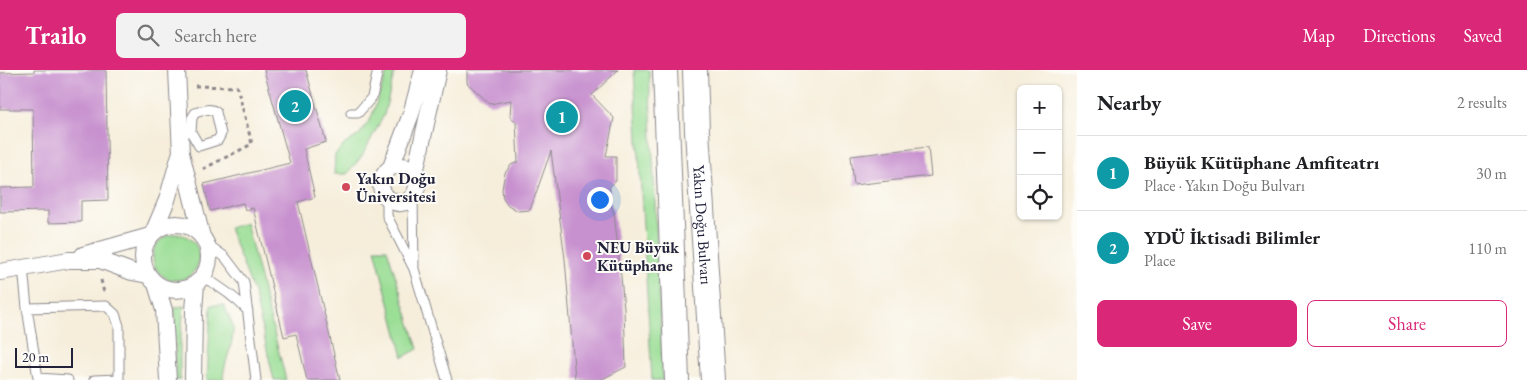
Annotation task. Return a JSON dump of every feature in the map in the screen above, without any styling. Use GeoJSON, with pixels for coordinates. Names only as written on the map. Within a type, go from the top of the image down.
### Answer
{"type":"FeatureCollection","features":[{"type":"Feature","properties":{"kind":"main road"},"geometry":{"type":"LineString","coordinates":[[665,70],[677,380]]}},
{"type":"Feature","properties":{"kind":"main road","name":"Yakın Doğu Bulvarı"},"geometry":{"type":"LineString","coordinates":[[695,70],[697,131],[713,380]]}},
{"type":"Feature","properties":{"kind":"street"},"geometry":{"type":"LineString","coordinates":[[168,380],[164,310],[144,266],[142,256],[145,245],[167,200],[185,132],[177,70]]}},
{"type":"Feature","properties":{"kind":"street"},"geometry":{"type":"LineString","coordinates":[[391,167],[411,114],[423,70]]}},
{"type":"Feature","properties":{"kind":"street"},"geometry":{"type":"LineString","coordinates":[[415,173],[407,167],[398,165],[391,167],[385,171],[381,189],[387,198],[396,203],[410,199],[417,192],[418,184],[415,173],[438,70]]}},
{"type":"Feature","properties":{"kind":"street"},"geometry":{"type":"LineString","coordinates":[[181,152],[209,261],[207,270],[200,281],[194,311],[193,380]]}},
{"type":"Feature","properties":{"kind":"street"},"geometry":{"type":"LineString","coordinates":[[70,260],[107,247],[151,235],[162,227],[173,224],[184,225],[194,229],[205,240]]}},
{"type":"Feature","properties":{"kind":"street"},"geometry":{"type":"LineString","coordinates":[[0,272],[70,260],[100,260],[152,280],[165,289],[187,289],[200,281]]}},
{"type":"Feature","properties":{"kind":"lane"},"geometry":{"type":"LineString","coordinates":[[351,113],[358,113],[372,97],[378,70]]}},
{"type":"Feature","properties":{"kind":"lane"},"geometry":{"type":"LineString","coordinates":[[413,196],[414,269]]}},
{"type":"Feature","properties":{"kind":"lane"},"geometry":{"type":"LineString","coordinates":[[387,198],[386,216],[414,269],[447,380]]}},
{"type":"Feature","properties":{"kind":"lane"},"geometry":{"type":"LineString","coordinates":[[205,240],[225,257],[244,282],[256,380]]}},
{"type":"Feature","properties":{"kind":"lane"},"geometry":{"type":"LineString","coordinates":[[23,268],[38,378],[68,380]]}},
{"type":"Feature","properties":{"kind":"lane"},"geometry":{"type":"LineString","coordinates":[[200,281],[222,287],[248,311]]}},
{"type":"Feature","properties":{"kind":"lane"},"geometry":{"type":"LineString","coordinates":[[27,308],[106,306],[115,314],[120,326],[119,380],[94,380]]}},
{"type":"Feature","properties":{"kind":"path"},"geometry":{"type":"LineString","coordinates":[[100,260],[99,268],[106,306]]}},
{"type":"Feature","properties":{"kind":"green space"},"geometry":{"type":"Polygon","coordinates":[[[388,70],[395,70],[384,115],[362,156],[347,174],[334,174],[335,155],[345,144],[359,135],[371,118],[388,70]]]}},
{"type":"Feature","properties":{"kind":"green space"},"geometry":{"type":"Polygon","coordinates":[[[634,70],[649,70],[663,380],[652,380],[634,70]]]}},
{"type":"Feature","properties":{"kind":"green space"},"geometry":{"type":"Polygon","coordinates":[[[246,223],[286,380],[274,380],[254,293],[229,228],[246,223]]]}},
{"type":"Feature","properties":{"kind":"green space"},"geometry":{"type":"Polygon","coordinates":[[[176,234],[189,238],[195,244],[199,257],[195,270],[189,276],[176,280],[163,276],[157,270],[153,257],[157,244],[163,238],[176,234]]]}},
{"type":"Feature","properties":{"kind":"green space"},"geometry":{"type":"Polygon","coordinates":[[[375,249],[387,249],[418,349],[403,357],[375,249]]]}},
{"type":"Feature","properties":{"kind":"green space"},"geometry":{"type":"Polygon","coordinates":[[[211,305],[224,305],[233,328],[223,380],[207,380],[211,305]]]}},
{"type":"Feature","properties":{"kind":"green space"},"geometry":{"type":"Polygon","coordinates":[[[184,306],[180,345],[180,380],[175,380],[175,307],[184,306]]]}},
{"type":"Feature","properties":{"kind":"building"},"geometry":{"type":"Polygon","coordinates":[[[34,70],[106,70],[108,200],[81,201],[81,222],[48,223],[48,211],[0,212],[0,188],[34,187],[33,109],[0,109],[0,73],[34,72],[34,70]]]}},
{"type":"Feature","properties":{"kind":"building"},"geometry":{"type":"Polygon","coordinates":[[[264,70],[306,70],[326,142],[304,149],[315,197],[298,202],[340,380],[307,380],[296,334],[284,337],[253,208],[245,210],[243,203],[210,211],[204,184],[290,163],[264,70]]]}},
{"type":"Feature","properties":{"kind":"building"},"geometry":{"type":"Polygon","coordinates":[[[467,70],[618,70],[592,95],[614,118],[606,156],[616,156],[616,181],[610,186],[609,198],[614,213],[620,266],[626,367],[600,380],[575,379],[565,259],[551,151],[530,210],[518,211],[508,205],[503,198],[502,189],[505,173],[511,165],[518,162],[516,121],[510,117],[511,100],[490,104],[467,83],[467,70]]]}},
{"type":"Feature","properties":{"kind":"building"},"geometry":{"type":"Polygon","coordinates":[[[928,147],[931,176],[854,185],[851,156],[928,147]]]}},
{"type":"Feature","properties":{"kind":"place","name":"YDÜ İktisadi Bilimler"},"geometry":{"type":"Point","coordinates":[295,106]}},
{"type":"Feature","properties":{"kind":"place","name":"Büyük Kütüphane Amfiteatrı"},"geometry":{"type":"Point","coordinates":[562,117]}},
{"type":"Feature","properties":{"kind":"place","name":"Yakın Doğu Üniversitesi"},"geometry":{"type":"Point","coordinates":[346,187]}},
{"type":"Feature","properties":{"kind":"place","name":"NEU Büyük Kütüphane"},"geometry":{"type":"Point","coordinates":[587,256]}}]}
